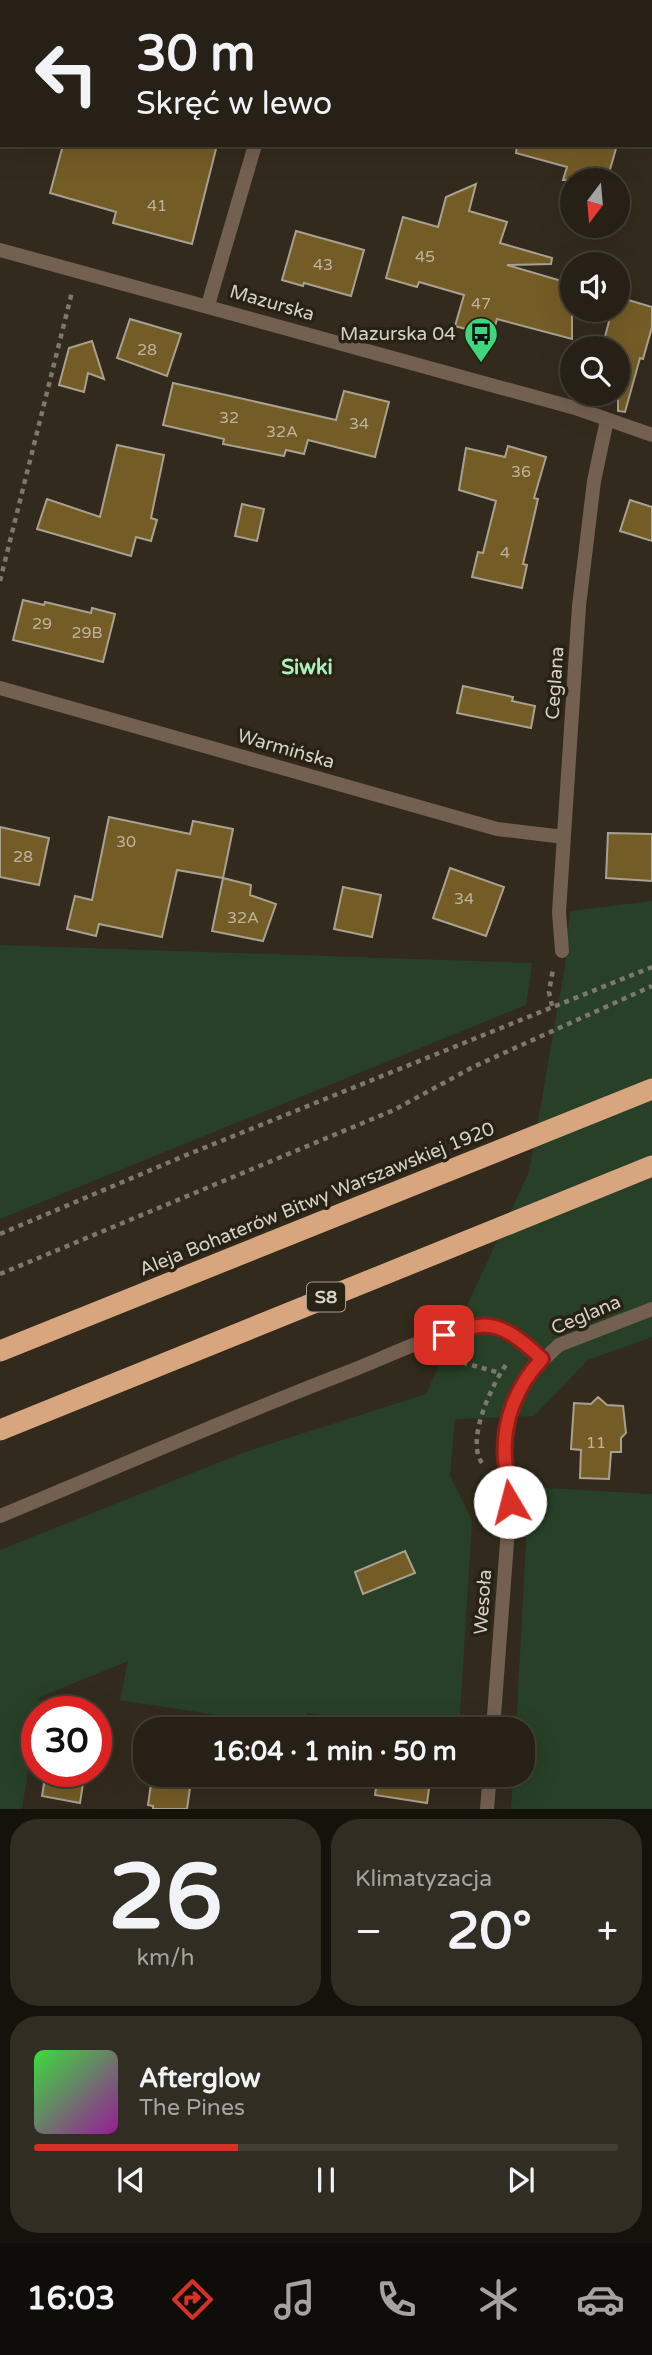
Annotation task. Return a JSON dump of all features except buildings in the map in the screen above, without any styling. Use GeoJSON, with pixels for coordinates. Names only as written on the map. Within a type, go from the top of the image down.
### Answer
{"type":"FeatureCollection","features":[{"type":"Feature","properties":{"kind":"highway","name":"Aleja Bohaterów Bitwy Warszawskiej 1920"},"geometry":{"type":"LineString","coordinates":[[0,1351],[652,1089]]}},
{"type":"Feature","properties":{"kind":"highway","name":"S8"},"geometry":{"type":"LineString","coordinates":[[0,1430],[652,1166]]}},
{"type":"Feature","properties":{"kind":"street"},"geometry":{"type":"LineString","coordinates":[[208,305],[254,147]]}},
{"type":"Feature","properties":{"kind":"street","name":"Mazurska"},"geometry":{"type":"LineString","coordinates":[[0,250],[575,408],[652,435]]}},
{"type":"Feature","properties":{"kind":"street","name":"Ceglana"},"geometry":{"type":"LineString","coordinates":[[562,951],[559,912],[579,606],[594,481],[607,420]]}},
{"type":"Feature","properties":{"kind":"street","name":"Warmińska"},"geometry":{"type":"LineString","coordinates":[[0,688],[497,829],[564,837]]}},
{"type":"Feature","properties":{"kind":"street","name":"Ceglana"},"geometry":{"type":"LineString","coordinates":[[507,1479],[504,1455],[511,1408],[529,1373],[559,1345],[652,1309]]}},
{"type":"Feature","properties":{"kind":"street"},"geometry":{"type":"LineString","coordinates":[[0,1516],[304,1389],[444,1335],[480,1325],[493,1327],[525,1343],[542,1359]]}},
{"type":"Feature","properties":{"kind":"street","name":"Wesoła"},"geometry":{"type":"LineString","coordinates":[[494,1717],[511,1492],[507,1479]]}},
{"type":"Feature","properties":{"kind":"street"},"geometry":{"type":"LineString","coordinates":[[487,1809],[489,1787]]}},
{"type":"Feature","properties":{"kind":"path"},"geometry":{"type":"LineString","coordinates":[[0,581],[77,271]]}},
{"type":"Feature","properties":{"kind":"path"},"geometry":{"type":"LineString","coordinates":[[552,1006],[549,992],[552,971],[562,951]]}},
{"type":"Feature","properties":{"kind":"path"},"geometry":{"type":"LineString","coordinates":[[0,1234],[184,1156],[652,967]]}},
{"type":"Feature","properties":{"kind":"path"},"geometry":{"type":"LineString","coordinates":[[0,1274],[394,1110],[473,1067],[652,986]]}},
{"type":"Feature","properties":{"kind":"green space"},"geometry":{"type":"Polygon","coordinates":[[[652,901],[652,1337],[588,1360],[534,1416],[455,1419],[450,1476],[472,1520],[460,1717],[335,1717],[307,1713],[307,1717],[230,1717],[120,1700],[128,1661],[42,1696],[21,1696],[21,1787],[26,1787],[22,1809],[0,1809],[0,1550],[245,1452],[426,1394],[529,1172],[565,966],[570,911],[652,901]]]}},
{"type":"Feature","properties":{"kind":"green space"},"geometry":{"type":"Polygon","coordinates":[[[0,945],[532,963],[526,1005],[0,1219],[0,945]]]}},
{"type":"Feature","properties":{"kind":"green space"},"geometry":{"type":"Polygon","coordinates":[[[529,1487],[652,1494],[652,1809],[511,1809],[512,1787],[535,1787],[535,1717],[517,1717],[529,1487]]]}},
{"type":"Feature","properties":{"kind":"place","name":"Mazurska 04"},"geometry":{"type":"Point","coordinates":[481,364]}},
{"type":"Feature","properties":{"kind":"district","name":"Siwki"},"geometry":{"type":"Point","coordinates":[307,667]}},
{"type":"Feature","properties":{"kind":"route"},"geometry":{"type":"LineString","coordinates":[[444,1335],[480,1325],[493,1327],[525,1343],[542,1359],[529,1373],[511,1408],[504,1455],[511,1492],[510,1502]]}}]}
